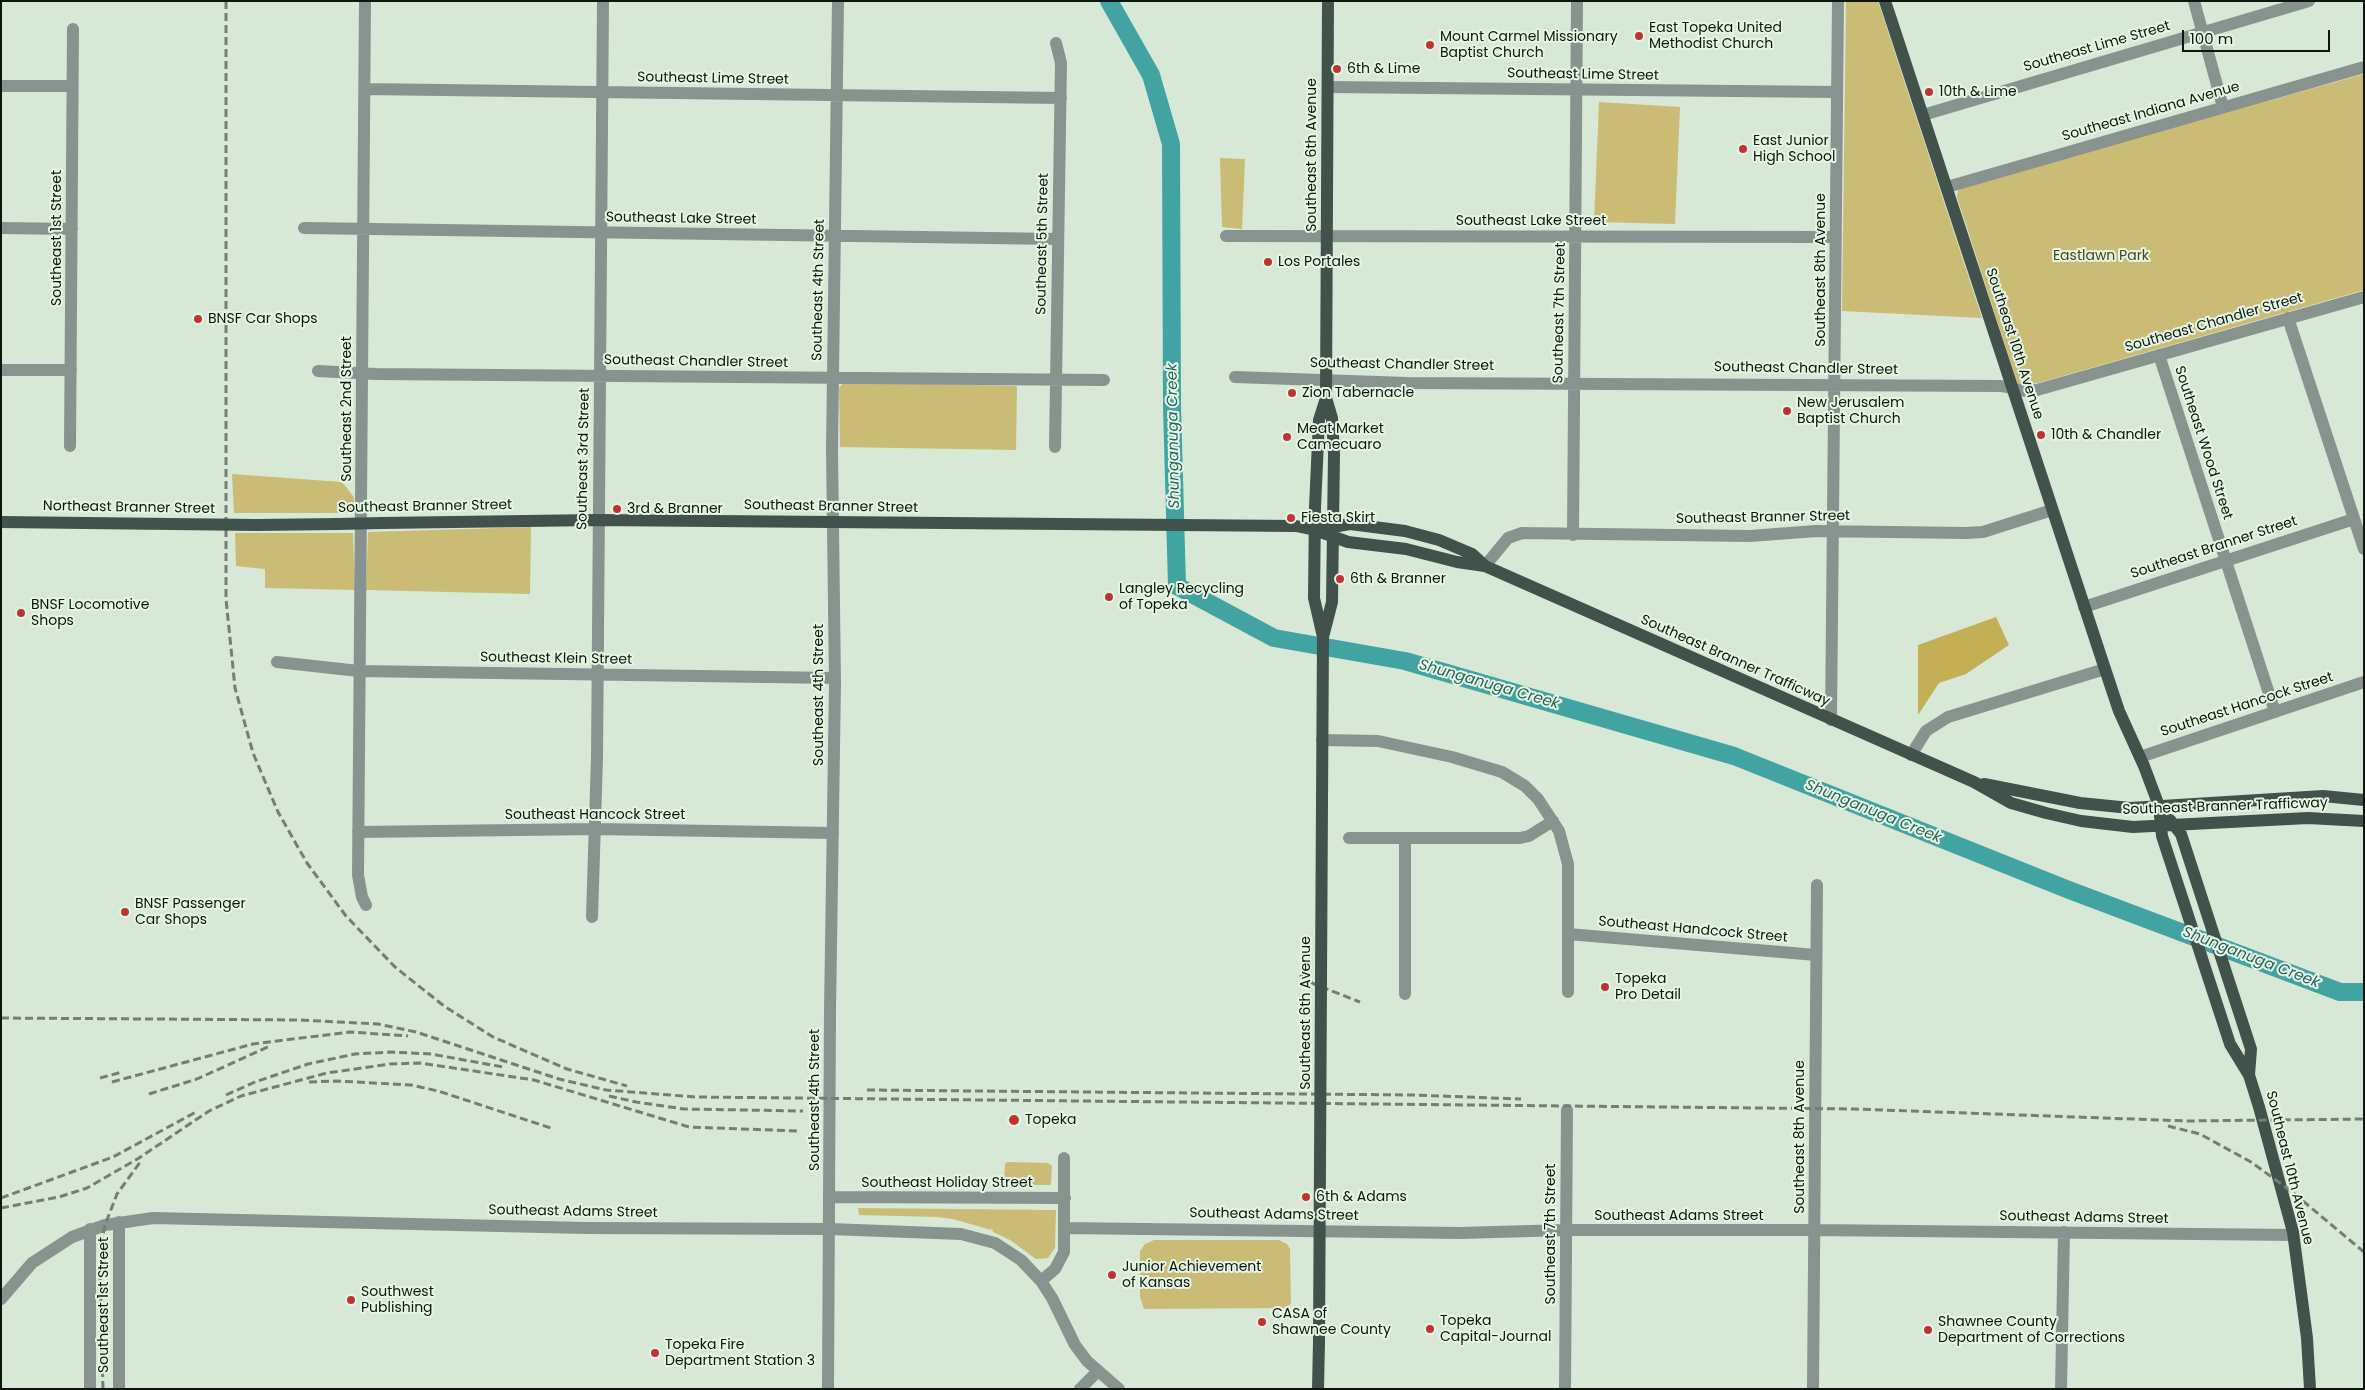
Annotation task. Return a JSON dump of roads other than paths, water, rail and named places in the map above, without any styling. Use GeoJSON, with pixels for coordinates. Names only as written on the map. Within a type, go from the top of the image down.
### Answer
{"type":"FeatureCollection","features":[{"type":"Feature","properties":{"kind":"main road","name":"Southeast 6th Avenue"},"geometry":{"type":"LineString","coordinates":[[1323,636],[1314,598],[1318,430],[1326,398],[1328,1]]}},
{"type":"Feature","properties":{"kind":"main road","name":"Southeast 10th Avenue"},"geometry":{"type":"LineString","coordinates":[[1885,1],[2119,711],[2140,757],[2167,825],[2180,834],[2251,1049],[2249,1075]]}},
{"type":"Feature","properties":{"kind":"main road","name":"Southeast 6th Avenue"},"geometry":{"type":"LineString","coordinates":[[1318,1389],[1323,636],[1332,602],[1333,532],[1333,436],[1332,418],[1326,398]]}},
{"type":"Feature","properties":{"kind":"main road","name":"Southeast Branner Street"},"geometry":{"type":"LineString","coordinates":[[256,525],[597,520],[1296,526],[1333,532],[1348,542],[1406,549],[1457,562],[1485,566]]}},
{"type":"Feature","properties":{"kind":"main road","name":"Northeast Branner Street"},"geometry":{"type":"LineString","coordinates":[[1,522],[256,525]]}},
{"type":"Feature","properties":{"kind":"main road","name":"Southeast Branner Street"},"geometry":{"type":"LineString","coordinates":[[1333,532],[1350,524],[1390,528],[1423,535],[1472,554],[1485,566]]}},
{"type":"Feature","properties":{"kind":"main road","name":"Southeast Branner Trafficway"},"geometry":{"type":"LineString","coordinates":[[1485,566],[1974,782],[2011,803],[2063,818],[2134,827],[2308,818],[2364,821]]}},
{"type":"Feature","properties":{"kind":"main road","name":"Southeast Branner Trafficway"},"geometry":{"type":"LineString","coordinates":[[1974,782],[2080,803],[2130,808],[2322,796],[2364,800]]}},
{"type":"Feature","properties":{"kind":"main road","name":"Southeast 10th Avenue"},"geometry":{"type":"LineString","coordinates":[[2167,825],[2162,836],[2230,1044],[2249,1075],[2294,1235],[2308,1338],[2310,1389]]}},
{"type":"Feature","properties":{"kind":"street","name":"Southeast 2nd Street"},"geometry":{"type":"LineString","coordinates":[[365,1],[358,875],[362,897],[366,905]]}},
{"type":"Feature","properties":{"kind":"street","name":"Southeast 3rd Street"},"geometry":{"type":"LineString","coordinates":[[592,916],[596,829],[597,520],[603,1]]}},
{"type":"Feature","properties":{"kind":"street","name":"Southeast 4th Street"},"geometry":{"type":"LineString","coordinates":[[828,1389],[835,678],[833,522],[834,237],[838,1]]}},
{"type":"Feature","properties":{"kind":"street","name":"Southeast 7th Street"},"geometry":{"type":"LineString","coordinates":[[1573,534],[1577,1]]}},
{"type":"Feature","properties":{"kind":"street","name":"Southeast 8th Avenue"},"geometry":{"type":"LineString","coordinates":[[1831,720],[1838,1]]}},
{"type":"Feature","properties":{"kind":"street"},"geometry":{"type":"LineString","coordinates":[[2194,1],[2223,107]]}},
{"type":"Feature","properties":{"kind":"street","name":"Southeast Lime Street"},"geometry":{"type":"LineString","coordinates":[[1923,115],[2309,1]]}},
{"type":"Feature","properties":{"kind":"street","name":"Southeast 1st Street"},"geometry":{"type":"LineString","coordinates":[[70,446],[73,29]]}},
{"type":"Feature","properties":{"kind":"street","name":"Southeast 5th Street"},"geometry":{"type":"LineString","coordinates":[[1056,43],[1061,63],[1056,447]]}},
{"type":"Feature","properties":{"kind":"street","name":"Southeast Indiana Avenue"},"geometry":{"type":"LineString","coordinates":[[1947,188],[2364,67]]}},
{"type":"Feature","properties":{"kind":"street"},"geometry":{"type":"LineString","coordinates":[[1,86],[72,86]]}},
{"type":"Feature","properties":{"kind":"street","name":"Southeast Lime Street"},"geometry":{"type":"LineString","coordinates":[[1328,87],[1837,92]]}},
{"type":"Feature","properties":{"kind":"street","name":"Southeast Lime Street"},"geometry":{"type":"LineString","coordinates":[[365,89],[1060,98]]}},
{"type":"Feature","properties":{"kind":"street"},"geometry":{"type":"LineString","coordinates":[[1,228],[72,229]]}},
{"type":"Feature","properties":{"kind":"street","name":"Southeast Lake Street"},"geometry":{"type":"LineString","coordinates":[[304,228],[1058,239]]}},
{"type":"Feature","properties":{"kind":"street","name":"Southeast Lake Street"},"geometry":{"type":"LineString","coordinates":[[1226,236],[1836,237]]}},
{"type":"Feature","properties":{"kind":"street","name":"Southeast Chandler Street"},"geometry":{"type":"LineString","coordinates":[[1235,377],[1407,383],[2001,386],[2025,391],[2037,390],[2364,297]]}},
{"type":"Feature","properties":{"kind":"street"},"geometry":{"type":"LineString","coordinates":[[2288,318],[2364,549]]}},
{"type":"Feature","properties":{"kind":"street","name":"Southeast Wood Street"},"geometry":{"type":"LineString","coordinates":[[2158,355],[2275,712]]}},
{"type":"Feature","properties":{"kind":"street"},"geometry":{"type":"LineString","coordinates":[[1,370],[71,370]]}},
{"type":"Feature","properties":{"kind":"street","name":"Southeast Chandler Street"},"geometry":{"type":"LineString","coordinates":[[318,371],[363,374],[1104,380]]}},
{"type":"Feature","properties":{"kind":"street","name":"Southeast Branner Street"},"geometry":{"type":"LineString","coordinates":[[1485,566],[1508,538],[1522,533],[1750,536],[1833,531],[1966,533],[1983,532],[2052,510]]}},
{"type":"Feature","properties":{"kind":"street","name":"Southeast Branner Street"},"geometry":{"type":"LineString","coordinates":[[2084,607],[2354,519]]}},
{"type":"Feature","properties":{"kind":"street","name":"Southeast Klein Street"},"geometry":{"type":"LineString","coordinates":[[277,662],[359,671],[835,678]]}},
{"type":"Feature","properties":{"kind":"street"},"geometry":{"type":"LineString","coordinates":[[1911,755],[1926,731],[1948,717],[2105,669]]}},
{"type":"Feature","properties":{"kind":"street","name":"Southeast Hancock Street"},"geometry":{"type":"LineString","coordinates":[[2140,757],[2364,682]]}},
{"type":"Feature","properties":{"kind":"street"},"geometry":{"type":"LineString","coordinates":[[1322,740],[1378,741],[1452,756],[1502,772],[1525,786],[1538,799],[1553,821],[1564,847],[1568,864],[1568,992]]}},
{"type":"Feature","properties":{"kind":"street"},"geometry":{"type":"LineString","coordinates":[[1349,838],[1520,838],[1530,836],[1553,821]]}},
{"type":"Feature","properties":{"kind":"street","name":"Southeast Hancock Street"},"geometry":{"type":"LineString","coordinates":[[358,832],[596,829],[833,834]]}},
{"type":"Feature","properties":{"kind":"street"},"geometry":{"type":"LineString","coordinates":[[1405,838],[1405,994]]}},
{"type":"Feature","properties":{"kind":"street","name":"Southeast 8th Avenue"},"geometry":{"type":"LineString","coordinates":[[1814,1389],[1817,885]]}},
{"type":"Feature","properties":{"kind":"street","name":"Southeast Handcock Street"},"geometry":{"type":"LineString","coordinates":[[1568,934],[1816,955]]}},
{"type":"Feature","properties":{"kind":"street","name":"Southeast 7th Street"},"geometry":{"type":"LineString","coordinates":[[1565,1389],[1567,1110]]}},
{"type":"Feature","properties":{"kind":"street"},"geometry":{"type":"LineString","coordinates":[[1064,1158],[1065,1244],[1060,1261],[1041,1282],[1052,1298],[1075,1345],[1097,1372],[1119,1389]]}},
{"type":"Feature","properties":{"kind":"street","name":"Southeast Holiday Street"},"geometry":{"type":"LineString","coordinates":[[830,1197],[1065,1198]]}},
{"type":"Feature","properties":{"kind":"street","name":"Southeast Adams Street"},"geometry":{"type":"LineString","coordinates":[[1,1299],[18,1276],[32,1263],[60,1243],[90,1229],[119,1222],[153,1218],[576,1228],[830,1229],[961,1234],[995,1243],[1007,1250],[1021,1260],[1041,1282]]}},
{"type":"Feature","properties":{"kind":"street","name":"Southeast 1st Street"},"geometry":{"type":"LineString","coordinates":[[119,1222],[119,1389]]}},
{"type":"Feature","properties":{"kind":"street","name":"Southeast Adams Street"},"geometry":{"type":"LineString","coordinates":[[1065,1228],[1459,1233],[1567,1230],[1814,1230],[2294,1235]]}},
{"type":"Feature","properties":{"kind":"street","name":"Southeast 1st Street"},"geometry":{"type":"LineString","coordinates":[[90,1229],[90,1389]]}},
{"type":"Feature","properties":{"kind":"street"},"geometry":{"type":"LineString","coordinates":[[2061,1389],[2064,1232]]}},
{"type":"Feature","properties":{"kind":"street"},"geometry":{"type":"LineString","coordinates":[[1080,1389],[1097,1372]]}},
{"type":"Feature","properties":{"kind":"waterway","name":"Shunganuga Creek"},"geometry":{"type":"LineString","coordinates":[[1109,1],[1151,75],[1171,144],[1172,406],[1177,586],[1274,638],[1405,661],[1734,756],[2069,890],[2340,992],[2364,992]]}},
{"type":"Feature","properties":{"kind":"railway"},"geometry":{"type":"LineString","coordinates":[[226,1],[226,599],[235,688],[253,753],[278,812],[307,863],[346,916],[395,967],[444,1006],[493,1037],[567,1069],[627,1086]]}},
{"type":"Feature","properties":{"kind":"railway"},"geometry":{"type":"LineString","coordinates":[[1300,975],[1314,984],[1360,1002]]}},
{"type":"Feature","properties":{"kind":"railway"},"geometry":{"type":"LineString","coordinates":[[1,1018],[300,1020],[378,1024],[416,1032],[559,1079],[606,1090],[696,1097],[1855,1109],[2187,1121],[2364,1119]]}},
{"type":"Feature","properties":{"kind":"railway"},"geometry":{"type":"LineString","coordinates":[[112,1082],[253,1044],[350,1032],[408,1036]]}},
{"type":"Feature","properties":{"kind":"railway"},"geometry":{"type":"LineString","coordinates":[[149,1094],[197,1079],[270,1046]]}},
{"type":"Feature","properties":{"kind":"railway"},"geometry":{"type":"LineString","coordinates":[[226,1095],[255,1082],[308,1064],[355,1054],[391,1052],[431,1054],[503,1067]]}},
{"type":"Feature","properties":{"kind":"railway"},"geometry":{"type":"LineString","coordinates":[[1,1208],[59,1197],[87,1188],[139,1158],[209,1111],[241,1096],[327,1073],[390,1064],[420,1063],[534,1080],[689,1127],[798,1131]]}},
{"type":"Feature","properties":{"kind":"railway"},"geometry":{"type":"LineString","coordinates":[[100,1078],[122,1072]]}},
{"type":"Feature","properties":{"kind":"railway"},"geometry":{"type":"LineString","coordinates":[[309,1082],[337,1081],[411,1085],[438,1091],[554,1129]]}},
{"type":"Feature","properties":{"kind":"railway"},"geometry":{"type":"LineString","coordinates":[[867,1090],[1413,1095],[1521,1099]]}},
{"type":"Feature","properties":{"kind":"railway"},"geometry":{"type":"LineString","coordinates":[[609,1096],[684,1109],[803,1111]]}},
{"type":"Feature","properties":{"kind":"railway"},"geometry":{"type":"LineString","coordinates":[[1,1198],[113,1157],[196,1112]]}},
{"type":"Feature","properties":{"kind":"railway"},"geometry":{"type":"LineString","coordinates":[[2168,1126],[2200,1134],[2251,1162],[2291,1191],[2364,1252]]}},
{"type":"Feature","properties":{"kind":"railway"},"geometry":{"type":"LineString","coordinates":[[103,1389],[100,1270],[102,1240],[105,1225],[117,1194],[141,1161]]}},
{"type":"Feature","properties":{"kind":"place","name":"East Topeka United Methodist Church"},"geometry":{"type":"Point","coordinates":[1639,36]}},
{"type":"Feature","properties":{"kind":"place","name":"Mount Carmel Missionary Baptist Church"},"geometry":{"type":"Point","coordinates":[1430,45]}},
{"type":"Feature","properties":{"kind":"place","name":"6th & Lime"},"geometry":{"type":"Point","coordinates":[1337,69]}},
{"type":"Feature","properties":{"kind":"place","name":"10th & Lime"},"geometry":{"type":"Point","coordinates":[1929,92]}},
{"type":"Feature","properties":{"kind":"place","name":"East Junior High School"},"geometry":{"type":"Point","coordinates":[1743,149]}},
{"type":"Feature","properties":{"kind":"place","name":"Los Portales"},"geometry":{"type":"Point","coordinates":[1268,262]}},
{"type":"Feature","properties":{"kind":"place","name":"BNSF Car Shops"},"geometry":{"type":"Point","coordinates":[198,319]}},
{"type":"Feature","properties":{"kind":"place","name":"Zion Tabernacle"},"geometry":{"type":"Point","coordinates":[1292,393]}},
{"type":"Feature","properties":{"kind":"place","name":"New Jerusalem Baptist Church"},"geometry":{"type":"Point","coordinates":[1787,411]}},
{"type":"Feature","properties":{"kind":"place","name":"10th & Chandler"},"geometry":{"type":"Point","coordinates":[2041,435]}},
{"type":"Feature","properties":{"kind":"place","name":"Meat Market Camecuaro"},"geometry":{"type":"Point","coordinates":[1287,437]}},
{"type":"Feature","properties":{"kind":"place","name":"3rd & Branner"},"geometry":{"type":"Point","coordinates":[617,509]}},
{"type":"Feature","properties":{"kind":"place","name":"Fiesta Skirt"},"geometry":{"type":"Point","coordinates":[1291,518]}},
{"type":"Feature","properties":{"kind":"place","name":"6th & Branner"},"geometry":{"type":"Point","coordinates":[1340,579]}},
{"type":"Feature","properties":{"kind":"place","name":"Langley Recycling of Topeka"},"geometry":{"type":"Point","coordinates":[1109,597]}},
{"type":"Feature","properties":{"kind":"place","name":"BNSF Locomotive Shops"},"geometry":{"type":"Point","coordinates":[21,613]}},
{"type":"Feature","properties":{"kind":"place","name":"BNSF Passenger Car Shops"},"geometry":{"type":"Point","coordinates":[125,912]}},
{"type":"Feature","properties":{"kind":"place","name":"Topeka Pro Detail"},"geometry":{"type":"Point","coordinates":[1605,987]}},
{"type":"Feature","properties":{"kind":"place","name":"Topeka"},"geometry":{"type":"Point","coordinates":[1014,1120]}},
{"type":"Feature","properties":{"kind":"place","name":"6th & Adams"},"geometry":{"type":"Point","coordinates":[1306,1197]}},
{"type":"Feature","properties":{"kind":"place","name":"Junior Achievement of Kansas"},"geometry":{"type":"Point","coordinates":[1112,1275]}},
{"type":"Feature","properties":{"kind":"place","name":"Southwest Publishing"},"geometry":{"type":"Point","coordinates":[351,1300]}},
{"type":"Feature","properties":{"kind":"place","name":"CASA of Shawnee County"},"geometry":{"type":"Point","coordinates":[1262,1322]}},
{"type":"Feature","properties":{"kind":"place","name":"Topeka Capital-Journal"},"geometry":{"type":"Point","coordinates":[1430,1329]}},
{"type":"Feature","properties":{"kind":"place","name":"Shawnee County Department of Corrections"},"geometry":{"type":"Point","coordinates":[1928,1330]}},
{"type":"Feature","properties":{"kind":"place","name":"Topeka Fire Department Station 3"},"geometry":{"type":"Point","coordinates":[655,1353]}},
{"type":"Feature","properties":{"kind":"park label","name":"Eastlawn Park"},"geometry":{"type":"Point","coordinates":[2101,256]}}]}
